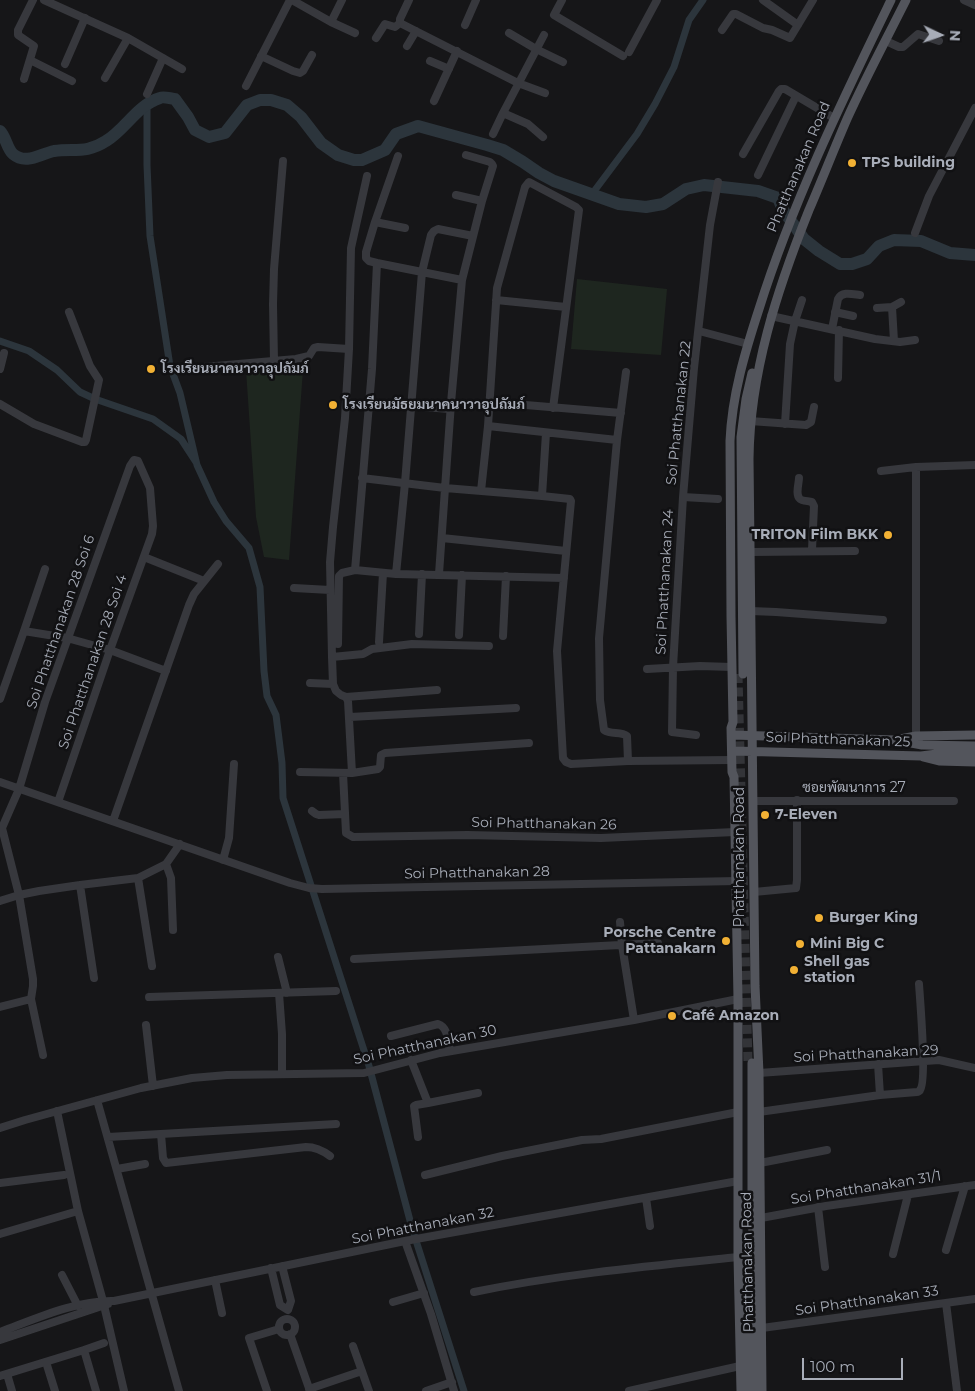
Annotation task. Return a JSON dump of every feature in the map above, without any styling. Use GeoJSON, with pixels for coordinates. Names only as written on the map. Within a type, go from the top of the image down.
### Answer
{"type":"FeatureCollection","features":[{"type":"Feature","properties":{"kind":"main road","name":"Phatthanakan Road"},"geometry":{"type":"LineString","coordinates":[[749,1391],[746,1200],[755,986],[753,735],[739,672],[735,438],[738,399],[747,347],[768,279],[787,228],[834,118],[892,0]]}},
{"type":"Feature","properties":{"kind":"main road","name":"Phatthanakan Road"},"geometry":{"type":"LineString","coordinates":[[739,672],[741,438],[749,385],[798,237],[848,117],[906,0]]}},
{"type":"Feature","properties":{"kind":"main road","name":"Phatthanakan Road"},"geometry":{"type":"LineString","coordinates":[[762,1391],[759,1112],[738,999],[737,881],[731,728],[739,672],[751,611],[750,421],[768,325]]}},
{"type":"Feature","properties":{"kind":"main road"},"geometry":{"type":"LineString","coordinates":[[733,722],[733,756]]}},
{"type":"Feature","properties":{"kind":"main road","name":"Soi Phatthanakan 25"},"geometry":{"type":"LineString","coordinates":[[733,735],[895,740],[922,745],[975,746]]}},
{"type":"Feature","properties":{"kind":"main road","name":"Soi Phatthanakan 25"},"geometry":{"type":"LineString","coordinates":[[895,740],[916,736],[975,735]]}},
{"type":"Feature","properties":{"kind":"main road"},"geometry":{"type":"LineString","coordinates":[[814,737],[811,741],[811,748],[814,753]]}},
{"type":"Feature","properties":{"kind":"main road","name":"Soi Phatthanakan 25"},"geometry":{"type":"LineString","coordinates":[[733,756],[753,751],[921,756],[975,754]]}},
{"type":"Feature","properties":{"kind":"main road","name":"Soi Phatthanakan 25"},"geometry":{"type":"LineString","coordinates":[[921,756],[939,761],[975,762]]}},
{"type":"Feature","properties":{"kind":"main road"},"geometry":{"type":"LineString","coordinates":[[748,1053],[753,1056],[751,1065],[742,1055],[748,1053]]}},
{"type":"Feature","properties":{"kind":"main road","name":"Phatthanakan Road"},"geometry":{"type":"LineString","coordinates":[[741,1391],[738,1257],[738,1112],[751,1065]]}},
{"type":"Feature","properties":{"kind":"main road","name":"Phatthanakan Road"},"geometry":{"type":"LineString","coordinates":[[751,1065],[757,1391]]}},
{"type":"Feature","properties":{"kind":"street"},"geometry":{"type":"LineString","coordinates":[[24,79],[34,46],[18,35],[18,33],[33,0]]}},
{"type":"Feature","properties":{"kind":"street"},"geometry":{"type":"LineString","coordinates":[[44,0],[128,38],[182,69]]}},
{"type":"Feature","properties":{"kind":"street"},"geometry":{"type":"LineString","coordinates":[[246,86],[291,0],[355,33]]}},
{"type":"Feature","properties":{"kind":"street"},"geometry":{"type":"LineString","coordinates":[[331,22],[342,0]]}},
{"type":"Feature","properties":{"kind":"street"},"geometry":{"type":"LineString","coordinates":[[376,38],[385,24],[395,27],[400,23],[409,0]]}},
{"type":"Feature","properties":{"kind":"street"},"geometry":{"type":"LineString","coordinates":[[465,25],[476,0]]}},
{"type":"Feature","properties":{"kind":"street"},"geometry":{"type":"LineString","coordinates":[[562,0],[554,15],[626,54],[657,0]]}},
{"type":"Feature","properties":{"kind":"street"},"geometry":{"type":"LineString","coordinates":[[763,0],[798,25]]}},
{"type":"Feature","properties":{"kind":"street"},"geometry":{"type":"LineString","coordinates":[[722,30],[734,14],[788,38],[798,25],[812,0]]}},
{"type":"Feature","properties":{"kind":"street"},"geometry":{"type":"LineString","coordinates":[[964,0],[975,5]]}},
{"type":"Feature","properties":{"kind":"street"},"geometry":{"type":"LineString","coordinates":[[65,64],[85,18]]}},
{"type":"Feature","properties":{"kind":"street"},"geometry":{"type":"LineString","coordinates":[[400,23],[518,83],[545,93]]}},
{"type":"Feature","properties":{"kind":"street"},"geometry":{"type":"LineString","coordinates":[[407,46],[416,31]]}},
{"type":"Feature","properties":{"kind":"street"},"geometry":{"type":"LineString","coordinates":[[509,33],[563,62]]}},
{"type":"Feature","properties":{"kind":"street"},"geometry":{"type":"LineString","coordinates":[[493,134],[544,34]]}},
{"type":"Feature","properties":{"kind":"street"},"geometry":{"type":"LineString","coordinates":[[886,41],[903,47],[918,34],[922,34],[939,41]]}},
{"type":"Feature","properties":{"kind":"street"},"geometry":{"type":"LineString","coordinates":[[105,78],[128,38]]}},
{"type":"Feature","properties":{"kind":"street"},"geometry":{"type":"LineString","coordinates":[[434,101],[457,51]]}},
{"type":"Feature","properties":{"kind":"street"},"geometry":{"type":"LineString","coordinates":[[262,56],[293,71],[300,72],[303,71],[312,55]]}},
{"type":"Feature","properties":{"kind":"street"},"geometry":{"type":"LineString","coordinates":[[147,94],[163,58]]}},
{"type":"Feature","properties":{"kind":"street"},"geometry":{"type":"LineString","coordinates":[[30,60],[72,81]]}},
{"type":"Feature","properties":{"kind":"street"},"geometry":{"type":"LineString","coordinates":[[430,61],[449,69]]}},
{"type":"Feature","properties":{"kind":"street"},"geometry":{"type":"LineString","coordinates":[[743,154],[779,91],[783,88],[834,118]]}},
{"type":"Feature","properties":{"kind":"street"},"geometry":{"type":"LineString","coordinates":[[758,175],[796,96]]}},
{"type":"Feature","properties":{"kind":"street"},"geometry":{"type":"LineString","coordinates":[[916,233],[929,196],[975,108]]}},
{"type":"Feature","properties":{"kind":"street"},"geometry":{"type":"LineString","coordinates":[[503,113],[528,124],[543,136]]}},
{"type":"Feature","properties":{"kind":"street"},"geometry":{"type":"LineString","coordinates":[[439,574],[450,409],[462,280],[492,164],[466,155]]}},
{"type":"Feature","properties":{"kind":"street"},"geometry":{"type":"LineString","coordinates":[[398,156],[375,222],[366,255],[367,260],[462,280]]}},
{"type":"Feature","properties":{"kind":"street"},"geometry":{"type":"LineString","coordinates":[[274,360],[274,269],[283,161]]}},
{"type":"Feature","properties":{"kind":"street"},"geometry":{"type":"LineString","coordinates":[[352,773],[348,701],[336,691],[333,684],[330,562],[345,418],[349,349],[351,248],[367,176]]}},
{"type":"Feature","properties":{"kind":"street"},"geometry":{"type":"LineString","coordinates":[[481,491],[490,402],[497,288],[525,187],[530,182],[576,207],[578,210],[554,408]]}},
{"type":"Feature","properties":{"kind":"street","name":"Soi Phatthanakan 22"},"geometry":{"type":"LineString","coordinates":[[683,498],[694,368],[710,225],[718,183]]}},
{"type":"Feature","properties":{"kind":"street"},"geometry":{"type":"LineString","coordinates":[[456,195],[482,201]]}},
{"type":"Feature","properties":{"kind":"street"},"geometry":{"type":"LineString","coordinates":[[375,222],[405,228]]}},
{"type":"Feature","properties":{"kind":"street"},"geometry":{"type":"LineString","coordinates":[[396,574],[422,272],[434,230],[438,229],[473,236]]}},
{"type":"Feature","properties":{"kind":"street"},"geometry":{"type":"LineString","coordinates":[[355,570],[370,402],[376,263]]}},
{"type":"Feature","properties":{"kind":"street"},"geometry":{"type":"LineString","coordinates":[[838,378],[835,312],[838,299],[840,295],[844,294],[860,295]]}},
{"type":"Feature","properties":{"kind":"street"},"geometry":{"type":"LineString","coordinates":[[496,300],[566,307]]}},
{"type":"Feature","properties":{"kind":"street"},"geometry":{"type":"LineString","coordinates":[[785,424],[790,347],[795,321],[802,300]]}},
{"type":"Feature","properties":{"kind":"street"},"geometry":{"type":"LineString","coordinates":[[877,308],[892,307],[900,302]]}},
{"type":"Feature","properties":{"kind":"street"},"geometry":{"type":"LineString","coordinates":[[892,307],[894,341]]}},
{"type":"Feature","properties":{"kind":"street"},"geometry":{"type":"LineString","coordinates":[[0,404],[34,424],[82,442],[86,440],[99,380],[90,366],[69,312]]}},
{"type":"Feature","properties":{"kind":"street"},"geometry":{"type":"LineString","coordinates":[[835,312],[853,316]]}},
{"type":"Feature","properties":{"kind":"street"},"geometry":{"type":"LineString","coordinates":[[771,316],[875,339],[900,342],[915,340]]}},
{"type":"Feature","properties":{"kind":"street","name":"Soi Phatthanakan 22"},"geometry":{"type":"LineString","coordinates":[[699,331],[747,347]]}},
{"type":"Feature","properties":{"kind":"street"},"geometry":{"type":"LineString","coordinates":[[181,369],[305,357],[309,356],[312,349],[316,347],[349,349]]}},
{"type":"Feature","properties":{"kind":"street"},"geometry":{"type":"LineString","coordinates":[[0,369],[4,354]]}},
{"type":"Feature","properties":{"kind":"street"},"geometry":{"type":"LineString","coordinates":[[626,372],[617,440],[599,638],[600,700],[605,732],[627,736],[628,761]]}},
{"type":"Feature","properties":{"kind":"street"},"geometry":{"type":"LineString","coordinates":[[370,402],[450,409]]}},
{"type":"Feature","properties":{"kind":"street"},"geometry":{"type":"LineString","coordinates":[[490,402],[620,413]]}},
{"type":"Feature","properties":{"kind":"street"},"geometry":{"type":"LineString","coordinates":[[750,421],[806,425],[810,424],[814,407]]}},
{"type":"Feature","properties":{"kind":"street"},"geometry":{"type":"LineString","coordinates":[[488,426],[617,440]]}},
{"type":"Feature","properties":{"kind":"street"},"geometry":{"type":"LineString","coordinates":[[542,496],[546,433]]}},
{"type":"Feature","properties":{"kind":"street","name":"Soi Phatthanakan 28 Soi 4"},"geometry":{"type":"LineString","coordinates":[[58,802],[152,530],[150,488],[138,461],[134,460],[130,466]]}},
{"type":"Feature","properties":{"kind":"street"},"geometry":{"type":"LineString","coordinates":[[881,471],[975,464]]}},
{"type":"Feature","properties":{"kind":"street","name":"Soi Phatthanakan 28 Soi 6"},"geometry":{"type":"LineString","coordinates":[[44,1055],[31,999],[34,986],[19,895],[2,828],[19,788],[67,638],[130,466]]}},
{"type":"Feature","properties":{"kind":"street"},"geometry":{"type":"LineString","coordinates":[[916,467],[916,736]]}},
{"type":"Feature","properties":{"kind":"street"},"geometry":{"type":"LineString","coordinates":[[362,478],[570,500],[557,651],[563,758],[571,764],[733,756]]}},
{"type":"Feature","properties":{"kind":"street"},"geometry":{"type":"LineString","coordinates":[[799,478],[799,497],[801,500],[812,502],[814,506],[812,550]]}},
{"type":"Feature","properties":{"kind":"street"},"geometry":{"type":"LineString","coordinates":[[683,498],[718,499]]}},
{"type":"Feature","properties":{"kind":"street","name":"Soi Phatthanakan 24"},"geometry":{"type":"LineString","coordinates":[[683,498],[673,667],[672,732],[696,735]]}},
{"type":"Feature","properties":{"kind":"street"},"geometry":{"type":"LineString","coordinates":[[442,538],[566,551]]}},
{"type":"Feature","properties":{"kind":"street"},"geometry":{"type":"LineString","coordinates":[[751,552],[854,550]]}},
{"type":"Feature","properties":{"kind":"street"},"geometry":{"type":"LineString","coordinates":[[144,557],[204,581]]}},
{"type":"Feature","properties":{"kind":"street"},"geometry":{"type":"LineString","coordinates":[[112,821],[189,606],[194,594],[218,564]]}},
{"type":"Feature","properties":{"kind":"street"},"geometry":{"type":"LineString","coordinates":[[0,699],[44,569]]}},
{"type":"Feature","properties":{"kind":"street"},"geometry":{"type":"LineString","coordinates":[[338,644],[339,576],[342,572],[355,570],[396,574],[564,578]]}},
{"type":"Feature","properties":{"kind":"street"},"geometry":{"type":"LineString","coordinates":[[379,642],[383,573]]}},
{"type":"Feature","properties":{"kind":"street"},"geometry":{"type":"LineString","coordinates":[[419,634],[422,574]]}},
{"type":"Feature","properties":{"kind":"street"},"geometry":{"type":"LineString","coordinates":[[459,635],[462,575]]}},
{"type":"Feature","properties":{"kind":"street"},"geometry":{"type":"LineString","coordinates":[[503,636],[506,576]]}},
{"type":"Feature","properties":{"kind":"street"},"geometry":{"type":"LineString","coordinates":[[294,588],[330,590]]}},
{"type":"Feature","properties":{"kind":"street"},"geometry":{"type":"LineString","coordinates":[[751,611],[883,620]]}},
{"type":"Feature","properties":{"kind":"street"},"geometry":{"type":"LineString","coordinates":[[24,631],[67,638],[110,650],[166,671]]}},
{"type":"Feature","properties":{"kind":"street"},"geometry":{"type":"LineString","coordinates":[[332,656],[363,654],[372,649],[397,645],[489,646]]}},
{"type":"Feature","properties":{"kind":"street","name":"Soi Phatthanakan 24"},"geometry":{"type":"LineString","coordinates":[[647,669],[673,667],[739,672]]}},
{"type":"Feature","properties":{"kind":"street"},"geometry":{"type":"LineString","coordinates":[[310,683],[333,684]]}},
{"type":"Feature","properties":{"kind":"street"},"geometry":{"type":"LineString","coordinates":[[346,698],[437,690]]}},
{"type":"Feature","properties":{"kind":"street"},"geometry":{"type":"LineString","coordinates":[[350,717],[516,708]]}},
{"type":"Feature","properties":{"kind":"street"},"geometry":{"type":"LineString","coordinates":[[300,772],[352,773],[378,769],[380,767],[381,755],[385,753],[529,743]]}},
{"type":"Feature","properties":{"kind":"street"},"geometry":{"type":"LineString","coordinates":[[223,860],[230,838],[234,764]]}},
{"type":"Feature","properties":{"kind":"street"},"geometry":{"type":"LineString","coordinates":[[312,811],[319,815],[345,814],[343,773]]}},
{"type":"Feature","properties":{"kind":"street","name":"Soi Phatthanakan 28"},"geometry":{"type":"LineString","coordinates":[[0,782],[309,888],[737,881]]}},
{"type":"Feature","properties":{"kind":"street"},"geometry":{"type":"LineString","coordinates":[[754,892],[796,888],[797,800]]}},
{"type":"Feature","properties":{"kind":"street","name":"ซอยพัฒนาการ 27"},"geometry":{"type":"LineString","coordinates":[[753,801],[954,801]]}},
{"type":"Feature","properties":{"kind":"street","name":"Soi Phatthanakan 26"},"geometry":{"type":"LineString","coordinates":[[345,814],[346,833],[353,837],[593,838],[735,832]]}},
{"type":"Feature","properties":{"kind":"street"},"geometry":{"type":"LineString","coordinates":[[0,901],[19,895],[138,878],[166,864],[180,844]]}},
{"type":"Feature","properties":{"kind":"street"},"geometry":{"type":"LineString","coordinates":[[166,864],[171,878],[173,930]]}},
{"type":"Feature","properties":{"kind":"street"},"geometry":{"type":"LineString","coordinates":[[138,878],[152,966]]}},
{"type":"Feature","properties":{"kind":"street"},"geometry":{"type":"LineString","coordinates":[[80,885],[94,978]]}},
{"type":"Feature","properties":{"kind":"street"},"geometry":{"type":"LineString","coordinates":[[620,922],[634,1020]]}},
{"type":"Feature","properties":{"kind":"street"},"geometry":{"type":"LineString","coordinates":[[354,959],[658,943]]}},
{"type":"Feature","properties":{"kind":"street"},"geometry":{"type":"LineString","coordinates":[[278,957],[283,993],[282,1074]]}},
{"type":"Feature","properties":{"kind":"street"},"geometry":{"type":"LineString","coordinates":[[759,1112],[880,1095],[917,1092],[920,1090],[923,1084],[923,1061],[919,984]]}},
{"type":"Feature","properties":{"kind":"street"},"geometry":{"type":"LineString","coordinates":[[149,997],[336,991]]}},
{"type":"Feature","properties":{"kind":"street"},"geometry":{"type":"LineString","coordinates":[[0,1007],[31,999]]}},
{"type":"Feature","properties":{"kind":"street","name":"Soi Phatthanakan 30"},"geometry":{"type":"LineString","coordinates":[[0,1128],[97,1100],[192,1078],[364,1073],[450,1051],[634,1020],[738,999]]}},
{"type":"Feature","properties":{"kind":"street"},"geometry":{"type":"LineString","coordinates":[[391,1036],[438,1024],[442,1025],[445,1028],[450,1051]]}},
{"type":"Feature","properties":{"kind":"street"},"geometry":{"type":"LineString","coordinates":[[146,1025],[153,1086]]}},
{"type":"Feature","properties":{"kind":"street"},"geometry":{"type":"LineString","coordinates":[[411,1060],[428,1102]]}},
{"type":"Feature","properties":{"kind":"street","name":"Soi Phatthanakan 29"},"geometry":{"type":"LineString","coordinates":[[751,1065],[878,1064],[939,1060],[975,1068]]}},
{"type":"Feature","properties":{"kind":"street"},"geometry":{"type":"LineString","coordinates":[[878,1064],[880,1095]]}},
{"type":"Feature","properties":{"kind":"street"},"geometry":{"type":"LineString","coordinates":[[418,1137],[414,1109],[416,1105],[478,1093]]}},
{"type":"Feature","properties":{"kind":"street"},"geometry":{"type":"LineString","coordinates":[[97,1100],[179,1391]]}},
{"type":"Feature","properties":{"kind":"street"},"geometry":{"type":"LineString","coordinates":[[57,1111],[78,1211],[104,1303],[124,1391]]}},
{"type":"Feature","properties":{"kind":"street"},"geometry":{"type":"LineString","coordinates":[[425,1175],[502,1156],[738,1112]]}},
{"type":"Feature","properties":{"kind":"street"},"geometry":{"type":"LineString","coordinates":[[108,1137],[336,1124]]}},
{"type":"Feature","properties":{"kind":"street"},"geometry":{"type":"LineString","coordinates":[[160,1134],[163,1158],[166,1162],[306,1147],[313,1147],[330,1156]]}},
{"type":"Feature","properties":{"kind":"street"},"geometry":{"type":"LineString","coordinates":[[760,1163],[827,1150]]}},
{"type":"Feature","properties":{"kind":"street"},"geometry":{"type":"LineString","coordinates":[[116,1169],[145,1164]]}},
{"type":"Feature","properties":{"kind":"street"},"geometry":{"type":"LineString","coordinates":[[0,1183],[64,1174]]}},
{"type":"Feature","properties":{"kind":"street","name":"Soi Phatthanakan 32"},"geometry":{"type":"LineString","coordinates":[[0,1340],[60,1311],[78,1306],[104,1303],[420,1238],[738,1181]]}},
{"type":"Feature","properties":{"kind":"street","name":"Soi Phatthanakan 31/1"},"geometry":{"type":"LineString","coordinates":[[761,1218],[975,1185]]}},
{"type":"Feature","properties":{"kind":"street"},"geometry":{"type":"LineString","coordinates":[[946,1250],[964,1186]]}},
{"type":"Feature","properties":{"kind":"street"},"geometry":{"type":"LineString","coordinates":[[893,1254],[908,1194]]}},
{"type":"Feature","properties":{"kind":"street"},"geometry":{"type":"LineString","coordinates":[[646,1198],[650,1226]]}},
{"type":"Feature","properties":{"kind":"street"},"geometry":{"type":"LineString","coordinates":[[818,1208],[826,1268]]}},
{"type":"Feature","properties":{"kind":"street"},"geometry":{"type":"LineString","coordinates":[[0,1234],[78,1211]]}},
{"type":"Feature","properties":{"kind":"street"},"geometry":{"type":"LineString","coordinates":[[406,1241],[454,1391]]}},
{"type":"Feature","properties":{"kind":"street"},"geometry":{"type":"LineString","coordinates":[[474,1292],[624,1268],[738,1257]]}},
{"type":"Feature","properties":{"kind":"street"},"geometry":{"type":"LineString","coordinates":[[270,1268],[280,1305],[288,1314],[293,1321],[295,1326],[294,1331],[284,1335],[278,1326],[288,1314],[291,1302],[282,1266]]}},
{"type":"Feature","properties":{"kind":"street"},"geometry":{"type":"LineString","coordinates":[[62,1275],[78,1306]]}},
{"type":"Feature","properties":{"kind":"street"},"geometry":{"type":"LineString","coordinates":[[215,1280],[222,1313]]}},
{"type":"Feature","properties":{"kind":"street"},"geometry":{"type":"LineString","coordinates":[[393,1302],[424,1293]]}},
{"type":"Feature","properties":{"kind":"street","name":"Soi Phatthanakan 33"},"geometry":{"type":"LineString","coordinates":[[762,1328],[975,1299]]}},
{"type":"Feature","properties":{"kind":"street","name":"Soi Phatthanakan 32"},"geometry":{"type":"LineString","coordinates":[[0,1332],[104,1303]]}},
{"type":"Feature","properties":{"kind":"street"},"geometry":{"type":"LineString","coordinates":[[946,1304],[957,1391]]}},
{"type":"Feature","properties":{"kind":"street"},"geometry":{"type":"LineString","coordinates":[[266,1391],[249,1338],[279,1329]]}},
{"type":"Feature","properties":{"kind":"street"},"geometry":{"type":"LineString","coordinates":[[290,1334],[310,1390],[362,1370]]}},
{"type":"Feature","properties":{"kind":"street"},"geometry":{"type":"LineString","coordinates":[[12,1391],[3,1375],[104,1343]]}},
{"type":"Feature","properties":{"kind":"street"},"geometry":{"type":"LineString","coordinates":[[353,1346],[369,1391]]}},
{"type":"Feature","properties":{"kind":"street"},"geometry":{"type":"LineString","coordinates":[[84,1350],[96,1391]]}},
{"type":"Feature","properties":{"kind":"street"},"geometry":{"type":"LineString","coordinates":[[46,1362],[55,1391]]}},
{"type":"Feature","properties":{"kind":"street"},"geometry":{"type":"LineString","coordinates":[[628,1391],[740,1366]]}},
{"type":"Feature","properties":{"kind":"street"},"geometry":{"type":"LineString","coordinates":[[426,1391],[452,1382]]}},
{"type":"Feature","properties":{"kind":"shaded area"},"geometry":{"type":"Polygon","coordinates":[[[577,279],[667,289],[661,355],[571,349],[577,279]]]}},
{"type":"Feature","properties":{"kind":"shaded area"},"geometry":{"type":"Polygon","coordinates":[[[246,370],[303,370],[289,560],[264,557],[256,517],[246,370]]]}},
{"type":"Feature","properties":{"kind":"waterway"},"geometry":{"type":"LineString","coordinates":[[592,194],[637,134],[655,104],[674,67],[689,20],[703,0]]}},
{"type":"Feature","properties":{"kind":"waterway"},"geometry":{"type":"LineString","coordinates":[[0,131],[13,154],[23,159],[28,159],[54,151],[86,149],[99,145],[119,131],[145,106],[162,97],[175,99],[195,130],[209,137],[225,133],[247,105],[260,100],[271,100],[287,105],[301,117],[321,143],[338,155],[354,160],[362,160],[385,150],[396,134],[418,126],[503,150],[554,181],[619,204],[646,207],[663,204],[686,189],[704,185],[758,191],[778,198],[783,210],[804,239],[840,264],[852,264],[867,259],[879,246],[894,240],[921,241],[950,253],[975,255]]}},
{"type":"Feature","properties":{"kind":"waterway"},"geometry":{"type":"LineString","coordinates":[[147,104],[150,236],[170,366],[180,393],[197,465],[214,502],[226,521],[249,548],[260,587],[264,671],[267,696],[276,715],[282,763],[283,798],[369,1066],[412,1228],[464,1391]]}},
{"type":"Feature","properties":{"kind":"waterway"},"geometry":{"type":"LineString","coordinates":[[0,341],[29,351],[57,370],[80,392],[153,419],[181,439],[196,462]]}},
{"type":"Feature","properties":{"kind":"tunnel"},"geometry":{"type":"LineString","coordinates":[[738,674],[748,1063]]}},
{"type":"Feature","properties":{"kind":"place","name":"TPS building"},"geometry":{"type":"Point","coordinates":[852,163]}},
{"type":"Feature","properties":{"kind":"place","name":"โรงเรียนนาคนาวาอุปถัมภ์"},"geometry":{"type":"Point","coordinates":[151,369]}},
{"type":"Feature","properties":{"kind":"place","name":"โรงเรียนมัธยมนาคนาวาอุปถัมภ์"},"geometry":{"type":"Point","coordinates":[333,405]}},
{"type":"Feature","properties":{"kind":"place","name":"TRITON Film BKK"},"geometry":{"type":"Point","coordinates":[888,535]}},
{"type":"Feature","properties":{"kind":"place","name":"7-Eleven"},"geometry":{"type":"Point","coordinates":[765,815]}},
{"type":"Feature","properties":{"kind":"place","name":"Burger King"},"geometry":{"type":"Point","coordinates":[819,918]}},
{"type":"Feature","properties":{"kind":"place","name":"Porsche Centre Pattanakarn"},"geometry":{"type":"Point","coordinates":[726,941]}},
{"type":"Feature","properties":{"kind":"place","name":"Mini Big C"},"geometry":{"type":"Point","coordinates":[800,944]}},
{"type":"Feature","properties":{"kind":"place","name":"Shell gas station"},"geometry":{"type":"Point","coordinates":[794,970]}},
{"type":"Feature","properties":{"kind":"place","name":"Café Amazon"},"geometry":{"type":"Point","coordinates":[672,1016]}}]}
